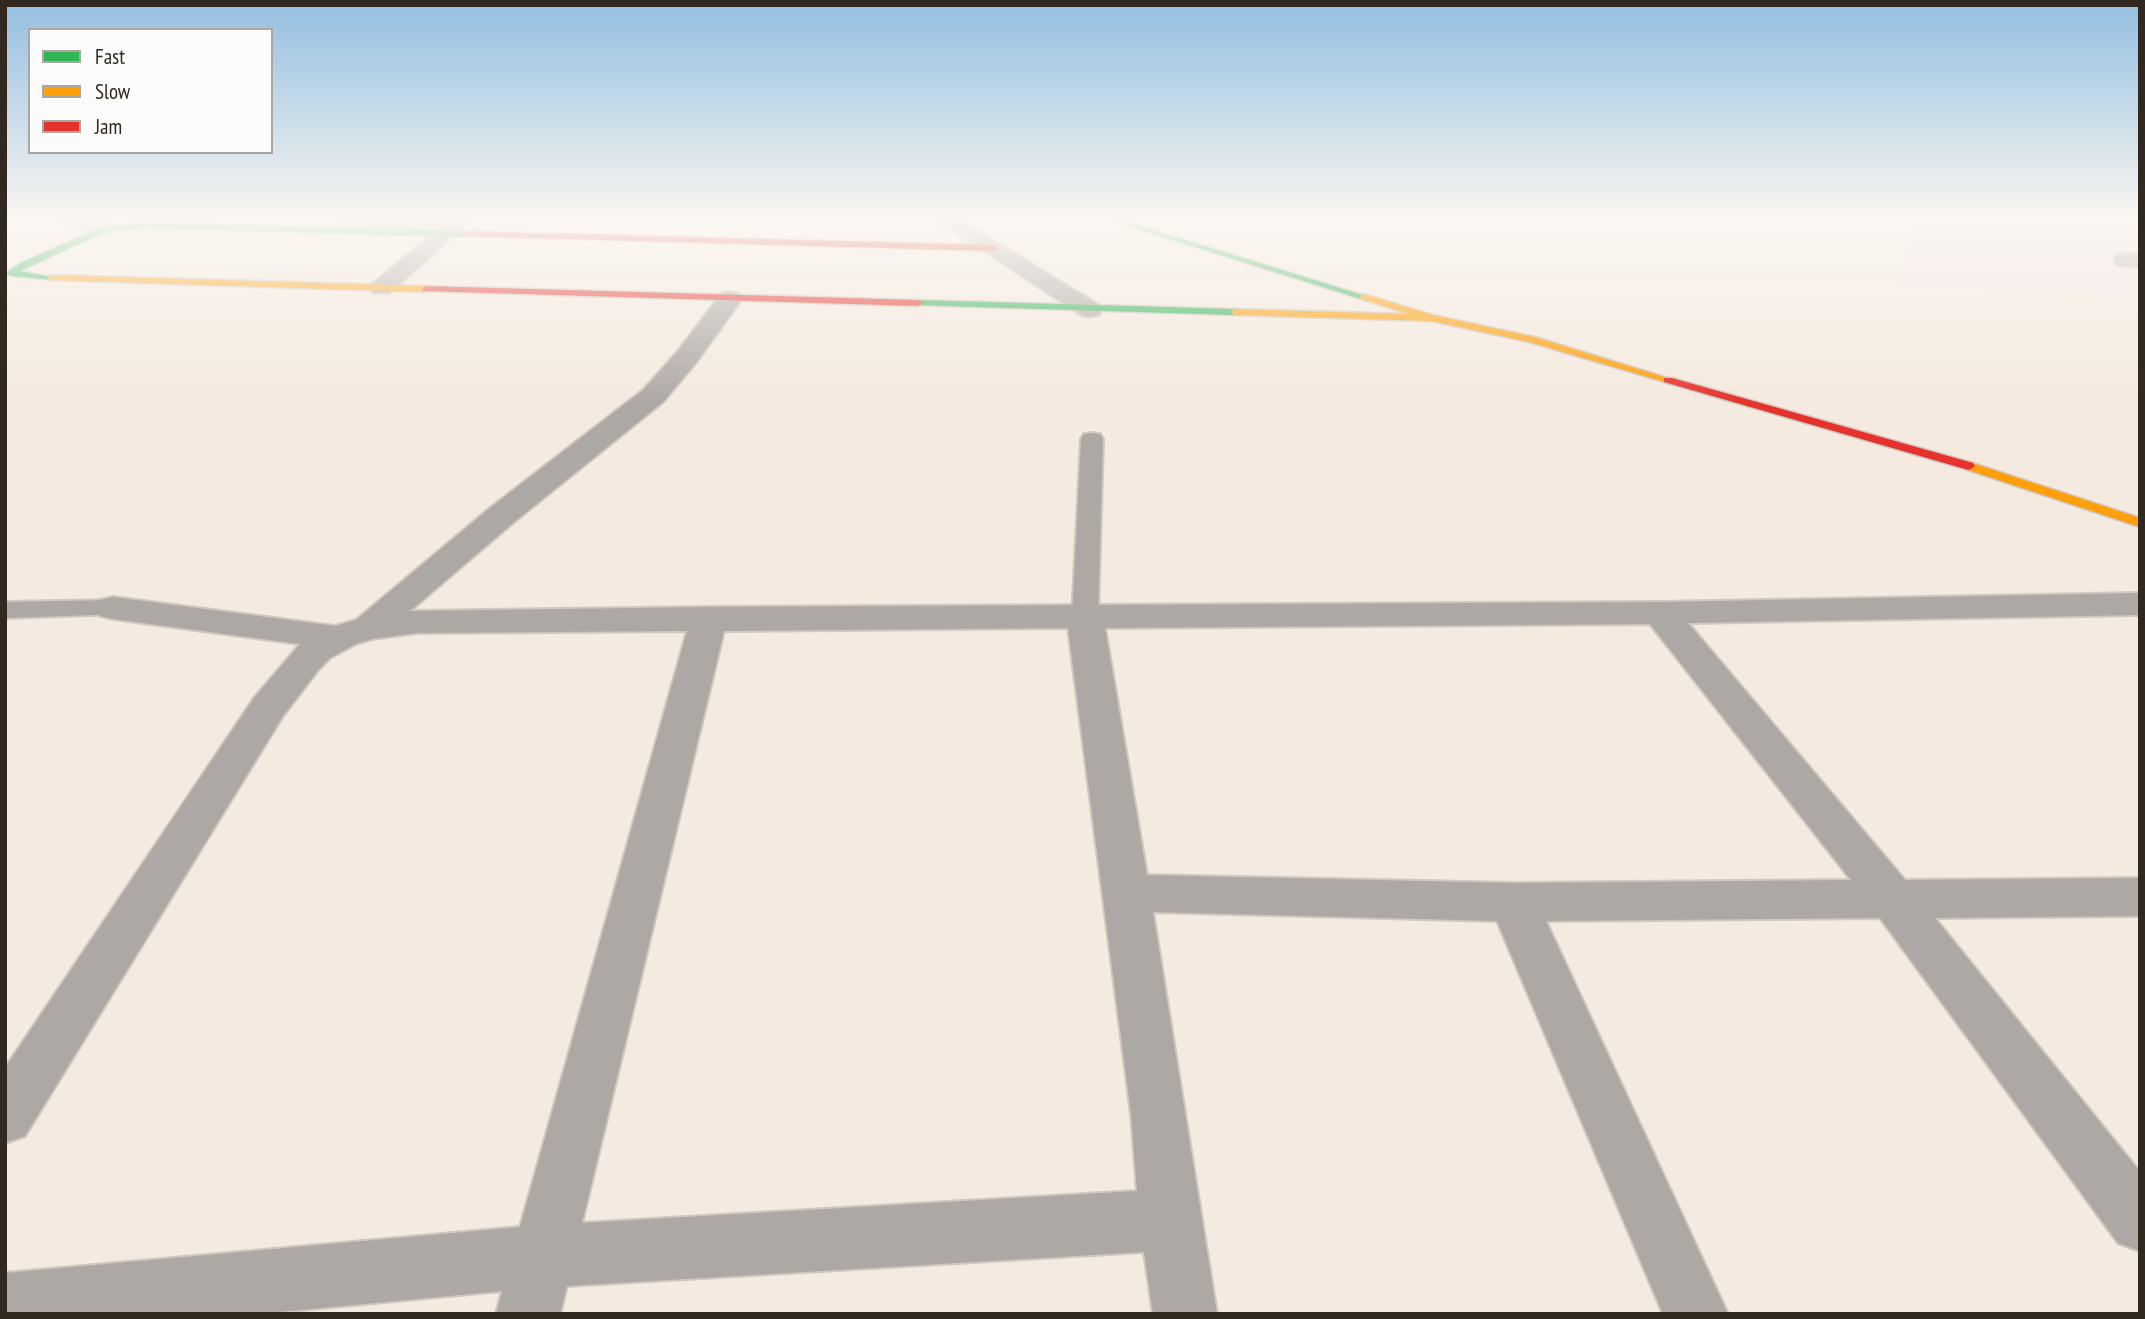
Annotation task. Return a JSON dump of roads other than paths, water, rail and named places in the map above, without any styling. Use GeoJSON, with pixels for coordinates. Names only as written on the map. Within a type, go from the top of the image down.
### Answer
{"type":"FeatureCollection","features":[{"type":"Feature","properties":{"kind":"street"},"geometry":{"type":"LineString","coordinates":[[145,281],[1431,318]]}},
{"type":"Feature","properties":{"kind":"street"},"geometry":{"type":"LineString","coordinates":[[381,288],[390,281]]}},
{"type":"Feature","properties":{"kind":"street"},"geometry":{"type":"LineString","coordinates":[[1044,281],[1090,310]]}},
{"type":"Feature","properties":{"kind":"street"},"geometry":{"type":"LineString","coordinates":[[1309,281],[1431,318],[1531,340],[1625,366],[1807,422],[2000,475],[2140,523]]}},
{"type":"Feature","properties":{"kind":"street"},"geometry":{"type":"LineString","coordinates":[[5,1117],[268,708],[307,658],[354,633],[653,396],[686,358],[730,299]]}},
{"type":"Feature","properties":{"kind":"street"},"geometry":{"type":"LineString","coordinates":[[113,608],[354,633],[416,622],[1660,613],[2140,604]]}},
{"type":"Feature","properties":{"kind":"street"},"geometry":{"type":"LineString","coordinates":[[1660,613],[1892,898],[2140,1221]]}},
{"type":"Feature","properties":{"kind":"street"},"geometry":{"type":"LineString","coordinates":[[1085,617],[1159,1114],[1170,1220],[1185,1314]]}},
{"type":"Feature","properties":{"kind":"street"},"geometry":{"type":"LineString","coordinates":[[528,1314],[709,618]]}},
{"type":"Feature","properties":{"kind":"street"},"geometry":{"type":"LineString","coordinates":[[1127,894],[1513,902],[2140,897]]}},
{"type":"Feature","properties":{"kind":"street"},"geometry":{"type":"LineString","coordinates":[[1513,902],[1696,1314]]}},
{"type":"Feature","properties":{"kind":"street"},"geometry":{"type":"LineString","coordinates":[[5,1305],[544,1255],[1170,1220]]}},
{"type":"Feature","properties":{"kind":"lane"},"geometry":{"type":"LineString","coordinates":[[1085,617],[1092,439]]}},
{"type":"Feature","properties":{"kind":"lane"},"geometry":{"type":"LineString","coordinates":[[5,610],[113,608]]}}]}
